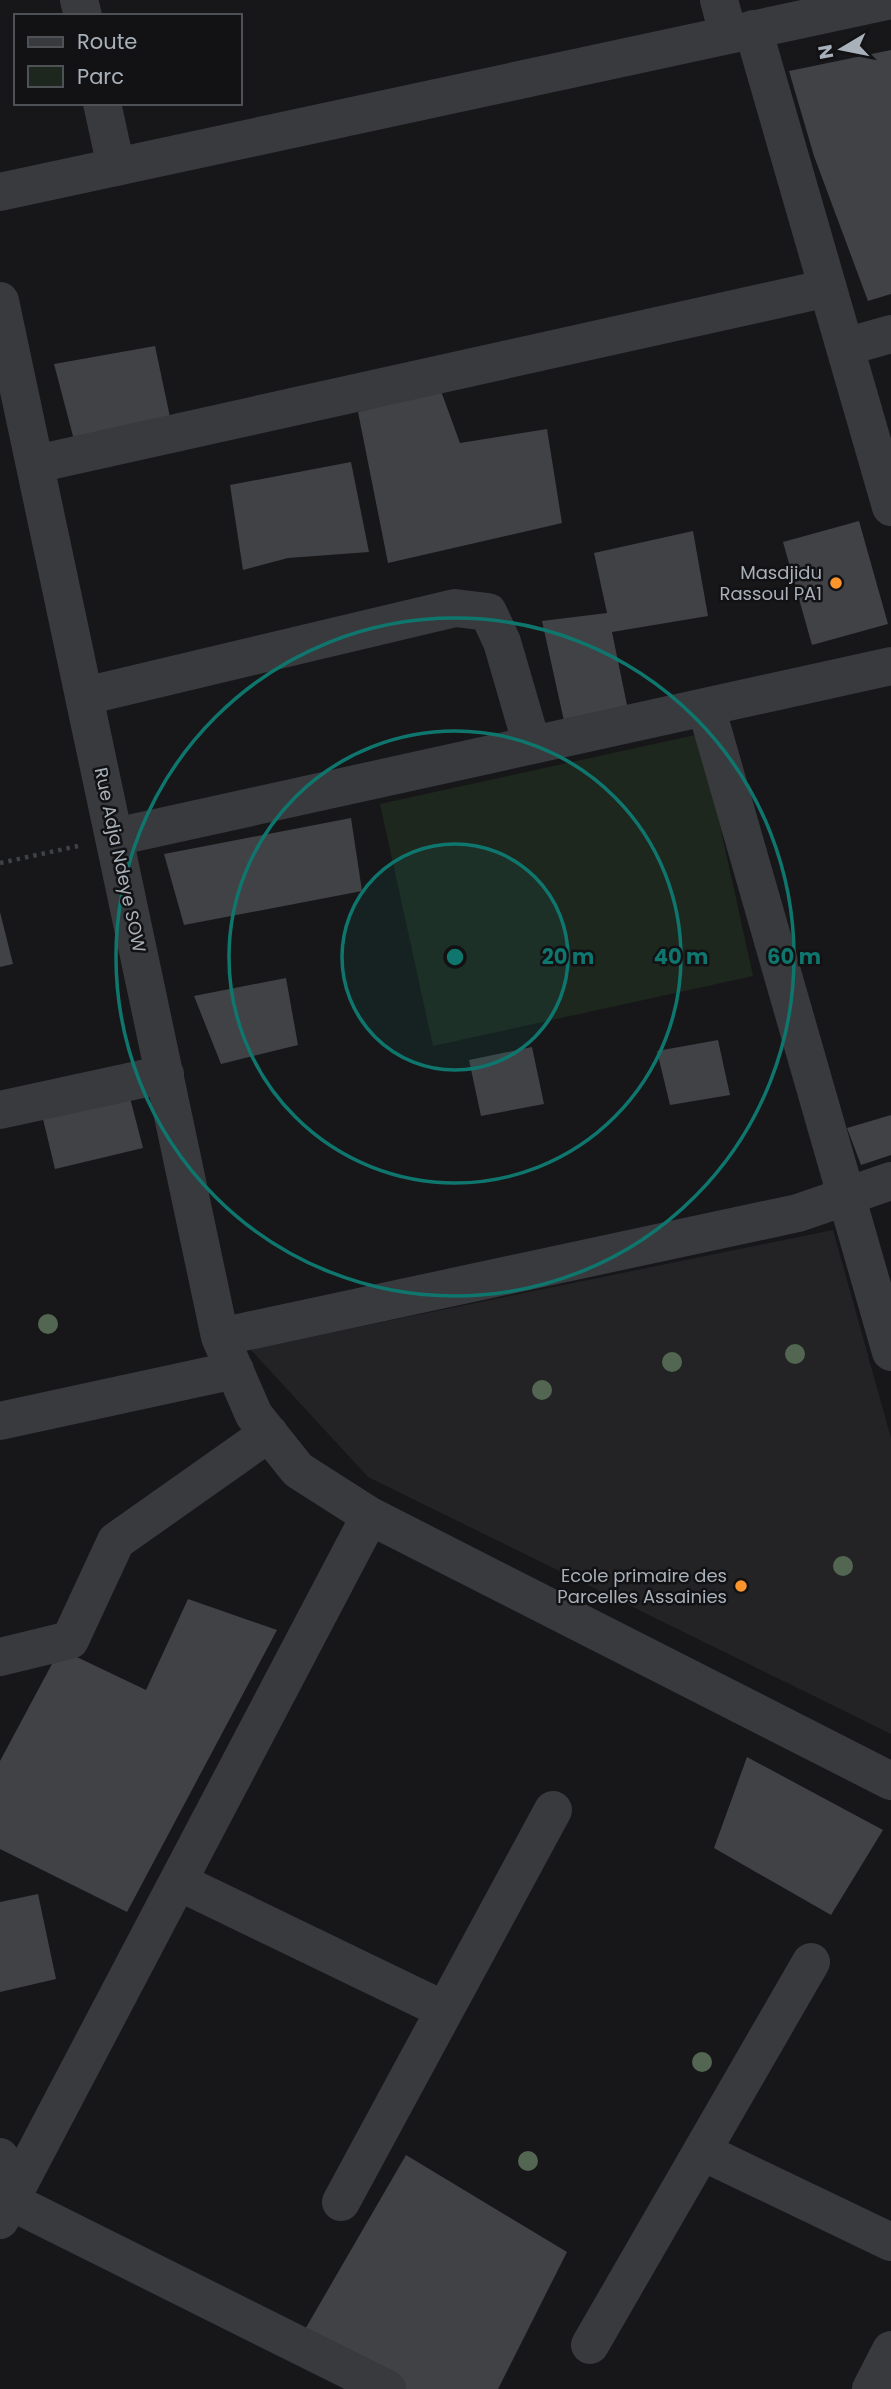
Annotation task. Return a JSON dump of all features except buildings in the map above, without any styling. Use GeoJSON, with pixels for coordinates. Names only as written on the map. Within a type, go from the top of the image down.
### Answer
{"type":"FeatureCollection","features":[{"type":"Feature","properties":{"kind":"street"},"geometry":{"type":"LineString","coordinates":[[0,192],[733,21],[891,0]]}},
{"type":"Feature","properties":{"kind":"street"},"geometry":{"type":"LineString","coordinates":[[733,21],[828,288],[891,507]]}},
{"type":"Feature","properties":{"kind":"street"},"geometry":{"type":"LineString","coordinates":[[102,105],[116,167]]}},
{"type":"Feature","properties":{"kind":"street"},"geometry":{"type":"LineString","coordinates":[[36,464],[828,288]]}},
{"type":"Feature","properties":{"kind":"street","name":"Rue Adja Ndeye SOW"},"geometry":{"type":"LineString","coordinates":[[0,301],[164,1074],[228,1354],[262,1424],[298,1470],[370,1516],[891,1780]]}},
{"type":"Feature","properties":{"kind":"street"},"geometry":{"type":"LineString","coordinates":[[845,347],[891,334]]}},
{"type":"Feature","properties":{"kind":"street"},"geometry":{"type":"LineString","coordinates":[[85,696],[455,608],[488,612],[502,642],[532,745]]}},
{"type":"Feature","properties":{"kind":"street"},"geometry":{"type":"LineString","coordinates":[[115,837],[891,666]]}},
{"type":"Feature","properties":{"kind":"street"},"geometry":{"type":"LineString","coordinates":[[706,707],[891,1352]]}},
{"type":"Feature","properties":{"kind":"street"},"geometry":{"type":"LineString","coordinates":[[0,1110],[164,1074]]}},
{"type":"Feature","properties":{"kind":"street"},"geometry":{"type":"LineString","coordinates":[[0,1421],[228,1354],[798,1213],[891,1181]]}},
{"type":"Feature","properties":{"kind":"street"},"geometry":{"type":"LineString","coordinates":[[0,1657],[70,1640],[116,1541],[262,1424]]}},
{"type":"Feature","properties":{"kind":"street"},"geometry":{"type":"LineString","coordinates":[[5,2210],[370,1516]]}},
{"type":"Feature","properties":{"kind":"street"},"geometry":{"type":"LineString","coordinates":[[341,2202],[553,1810]]}},
{"type":"Feature","properties":{"kind":"street"},"geometry":{"type":"LineString","coordinates":[[179,1882],[444,2010]]}},
{"type":"Feature","properties":{"kind":"street"},"geometry":{"type":"LineString","coordinates":[[590,2345],[811,1962]]}},
{"type":"Feature","properties":{"kind":"street"},"geometry":{"type":"LineString","coordinates":[[703,2152],[891,2242]]}},
{"type":"Feature","properties":{"kind":"street"},"geometry":{"type":"LineString","coordinates":[[0,2157],[5,2210]]}},
{"type":"Feature","properties":{"kind":"street"},"geometry":{"type":"LineString","coordinates":[[5,2210],[387,2389]]}},
{"type":"Feature","properties":{"kind":"street"},"geometry":{"type":"LineString","coordinates":[[871,2389],[891,2350]]}},
{"type":"Feature","properties":{"kind":"path"},"geometry":{"type":"LineString","coordinates":[[0,863],[115,837]]}},
{"type":"Feature","properties":{"kind":"shaded area","name":"Ecole primaire des Parcelles Assainies"},"geometry":{"type":"Polygon","coordinates":[[[833,1230],[891,1438],[891,1734],[368,1477],[250,1349],[833,1230]]]}},
{"type":"Feature","properties":{"kind":"green space"},"geometry":{"type":"Polygon","coordinates":[[[700,734],[753,976],[433,1046],[380,804],[700,734]]]}},
{"type":"Feature","properties":{"kind":"place","name":"Masdjidu Rassoul PA1"},"geometry":{"type":"Point","coordinates":[836,583]}},
{"type":"Feature","properties":{"kind":"place","name":"Ecole primaire des Parcelles Assainies"},"geometry":{"type":"Point","coordinates":[741,1586]}}]}
